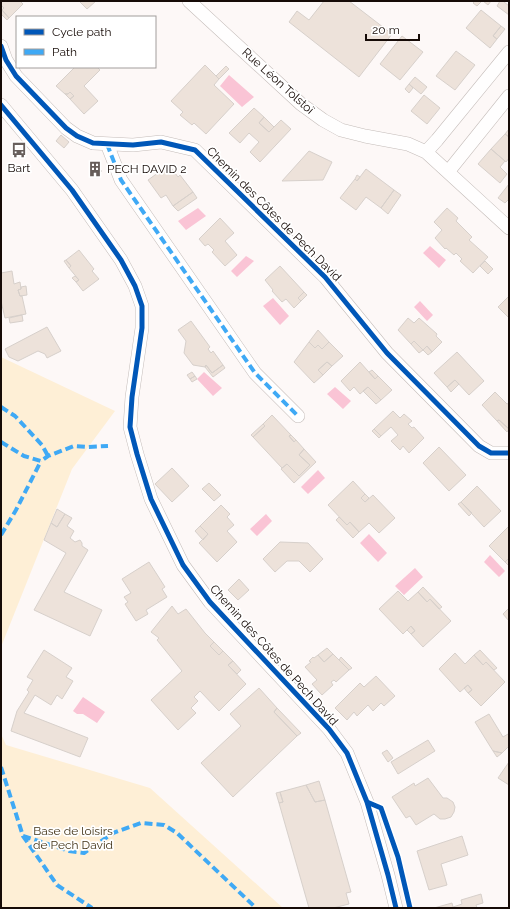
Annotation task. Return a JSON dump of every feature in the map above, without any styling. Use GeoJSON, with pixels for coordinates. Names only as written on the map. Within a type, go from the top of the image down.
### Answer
{"type":"FeatureCollection","features":[{"type":"Feature","properties":{"kind":"street","name":"Rue Léon Tolstoï"},"geometry":{"type":"LineString","coordinates":[[189,1],[301,104],[323,120],[341,130],[408,144],[426,152],[509,228]]}},
{"type":"Feature","properties":{"kind":"street","name":"Chemin des Côtes de Pech David"},"geometry":{"type":"LineString","coordinates":[[1,46],[6,60],[16,76],[66,128],[77,136],[93,143],[133,144],[161,142],[194,150],[326,276],[387,352],[479,446],[491,453],[509,453]]}},
{"type":"Feature","properties":{"kind":"street"},"geometry":{"type":"LineString","coordinates":[[426,152],[509,52]]}},
{"type":"Feature","properties":{"kind":"street"},"geometry":{"type":"LineString","coordinates":[[448,172],[509,96]]}},
{"type":"Feature","properties":{"kind":"street","name":"Chemin des Côtes de Pech David"},"geometry":{"type":"LineString","coordinates":[[1,106],[72,190],[121,260],[136,286],[142,306],[142,328],[132,397],[130,427],[136,454],[152,499],[183,565],[210,602],[329,728],[347,753],[367,802],[396,908]]}},
{"type":"Feature","properties":{"kind":"street"},"geometry":{"type":"LineString","coordinates":[[107,144],[120,180],[255,373],[298,416]]}},
{"type":"Feature","properties":{"kind":"green space"},"geometry":{"type":"Polygon","coordinates":[[[1,357],[115,411],[72,469],[1,647],[1,357]]]}},
{"type":"Feature","properties":{"kind":"green space","name":"Base de loisirs de Pech David"},"geometry":{"type":"Polygon","coordinates":[[[1,734],[6,745],[150,788],[283,908],[1,908],[1,734]]]}},
{"type":"Feature","properties":{"kind":"shaded area"},"geometry":{"type":"Polygon","coordinates":[[[229,75],[254,97],[242,107],[220,86],[229,75]]]}},
{"type":"Feature","properties":{"kind":"shaded area"},"geometry":{"type":"Polygon","coordinates":[[[198,208],[206,216],[186,230],[178,221],[198,208]]]}},
{"type":"Feature","properties":{"kind":"shaded area"},"geometry":{"type":"Polygon","coordinates":[[[430,246],[446,260],[439,268],[423,253],[430,246]]]}},
{"type":"Feature","properties":{"kind":"shaded area"},"geometry":{"type":"Polygon","coordinates":[[[246,256],[254,261],[237,277],[231,271],[246,256]]]}},
{"type":"Feature","properties":{"kind":"shaded area"},"geometry":{"type":"Polygon","coordinates":[[[273,298],[289,316],[280,325],[263,306],[273,298]]]}},
{"type":"Feature","properties":{"kind":"shaded area"},"geometry":{"type":"Polygon","coordinates":[[[420,301],[433,315],[427,321],[414,307],[420,301]]]}},
{"type":"Feature","properties":{"kind":"shaded area"},"geometry":{"type":"Polygon","coordinates":[[[204,372],[222,388],[213,396],[197,379],[204,372]]]}},
{"type":"Feature","properties":{"kind":"shaded area"},"geometry":{"type":"Polygon","coordinates":[[[335,387],[351,401],[343,409],[327,394],[335,387]]]}},
{"type":"Feature","properties":{"kind":"shaded area"},"geometry":{"type":"Polygon","coordinates":[[[318,470],[325,478],[308,494],[301,487],[318,470]]]}},
{"type":"Feature","properties":{"kind":"shaded area"},"geometry":{"type":"Polygon","coordinates":[[[266,514],[272,521],[257,536],[250,529],[266,514]]]}},
{"type":"Feature","properties":{"kind":"shaded area"},"geometry":{"type":"Polygon","coordinates":[[[369,534],[387,553],[378,562],[360,543],[369,534]]]}},
{"type":"Feature","properties":{"kind":"shaded area"},"geometry":{"type":"Polygon","coordinates":[[[490,555],[505,571],[499,577],[484,562],[490,555]]]}},
{"type":"Feature","properties":{"kind":"shaded area"},"geometry":{"type":"Polygon","coordinates":[[[415,568],[423,577],[404,595],[395,586],[415,568]]]}},
{"type":"Feature","properties":{"kind":"shaded area"},"geometry":{"type":"Polygon","coordinates":[[[83,697],[105,712],[97,723],[83,714],[77,714],[73,711],[83,697]]]}},
{"type":"Feature","properties":{"kind":"building"},"geometry":{"type":"Polygon","coordinates":[[[1,1],[20,1],[23,4],[9,18],[2,10],[4,8],[1,5],[1,1]]]}},
{"type":"Feature","properties":{"kind":"building"},"geometry":{"type":"Polygon","coordinates":[[[79,1],[96,1],[87,9],[79,1]]]}},
{"type":"Feature","properties":{"kind":"building"},"geometry":{"type":"Polygon","coordinates":[[[324,1],[349,1],[392,34],[359,77],[289,22],[297,11],[309,20],[324,1]]]}},
{"type":"Feature","properties":{"kind":"building"},"geometry":{"type":"Polygon","coordinates":[[[475,1],[482,1],[477,6],[473,3],[475,1]]]}},
{"type":"Feature","properties":{"kind":"building"},"geometry":{"type":"Polygon","coordinates":[[[483,1],[491,1],[488,5],[483,1]]]}},
{"type":"Feature","properties":{"kind":"building"},"geometry":{"type":"Polygon","coordinates":[[[500,1],[503,1],[509,6],[509,15],[497,6],[500,1]]]}},
{"type":"Feature","properties":{"kind":"building"},"geometry":{"type":"Polygon","coordinates":[[[1,5],[4,8],[2,10],[9,18],[7,20],[1,14],[1,5]]]}},
{"type":"Feature","properties":{"kind":"building"},"geometry":{"type":"Polygon","coordinates":[[[481,10],[501,26],[493,36],[497,39],[490,48],[466,28],[481,10]]]}},
{"type":"Feature","properties":{"kind":"building"},"geometry":{"type":"Polygon","coordinates":[[[501,26],[505,29],[497,39],[493,36],[501,26]]]}},
{"type":"Feature","properties":{"kind":"building"},"geometry":{"type":"Polygon","coordinates":[[[402,36],[423,52],[400,80],[380,64],[402,36]]]}},
{"type":"Feature","properties":{"kind":"building"},"geometry":{"type":"Polygon","coordinates":[[[456,51],[475,65],[455,90],[436,76],[456,51]]]}},
{"type":"Feature","properties":{"kind":"building"},"geometry":{"type":"Polygon","coordinates":[[[205,65],[219,79],[214,85],[234,104],[206,134],[194,123],[192,125],[180,115],[183,112],[171,101],[205,65]]]}},
{"type":"Feature","properties":{"kind":"building"},"geometry":{"type":"Polygon","coordinates":[[[226,66],[229,69],[219,79],[216,76],[226,66]]]}},
{"type":"Feature","properties":{"kind":"building"},"geometry":{"type":"Polygon","coordinates":[[[74,68],[98,68],[100,70],[84,86],[98,101],[84,114],[70,99],[74,96],[70,92],[65,94],[56,86],[74,68]]]}},
{"type":"Feature","properties":{"kind":"building"},"geometry":{"type":"Polygon","coordinates":[[[415,77],[427,87],[421,94],[409,84],[415,77]]]}},
{"type":"Feature","properties":{"kind":"building"},"geometry":{"type":"Polygon","coordinates":[[[409,84],[413,88],[409,93],[405,89],[409,84]]]}},
{"type":"Feature","properties":{"kind":"building"},"geometry":{"type":"Polygon","coordinates":[[[70,92],[74,96],[70,99],[65,94],[70,92]]]}},
{"type":"Feature","properties":{"kind":"building"},"geometry":{"type":"Polygon","coordinates":[[[424,95],[440,108],[427,124],[411,111],[424,95]]]}},
{"type":"Feature","properties":{"kind":"building"},"geometry":{"type":"Polygon","coordinates":[[[254,108],[264,117],[259,123],[269,132],[281,120],[291,129],[260,162],[250,152],[259,142],[249,133],[240,143],[229,133],[254,108]]]}},
{"type":"Feature","properties":{"kind":"building"},"geometry":{"type":"Polygon","coordinates":[[[264,117],[274,127],[269,132],[259,123],[264,117]]]}},
{"type":"Feature","properties":{"kind":"building"},"geometry":{"type":"Polygon","coordinates":[[[509,129],[509,137],[505,134],[509,129]]]}},
{"type":"Feature","properties":{"kind":"building"},"geometry":{"type":"Polygon","coordinates":[[[505,134],[509,137],[509,158],[506,162],[491,149],[505,134]]]}},
{"type":"Feature","properties":{"kind":"building"},"geometry":{"type":"Polygon","coordinates":[[[61,135],[69,142],[64,148],[56,141],[61,135]]]}},
{"type":"Feature","properties":{"kind":"building"},"geometry":{"type":"Polygon","coordinates":[[[491,149],[505,161],[500,167],[507,174],[500,183],[478,164],[491,149]]]}},
{"type":"Feature","properties":{"kind":"building"},"geometry":{"type":"Polygon","coordinates":[[[309,151],[332,162],[323,180],[282,181],[309,151]]]}},
{"type":"Feature","properties":{"kind":"building","name":"PECH DAVID 2"},"geometry":{"type":"Polygon","coordinates":[[[93,163],[102,171],[98,175],[89,167],[93,163]]]}},
{"type":"Feature","properties":{"kind":"building"},"geometry":{"type":"Polygon","coordinates":[[[169,165],[178,177],[180,175],[193,192],[173,206],[166,195],[161,198],[148,180],[169,165]]]}},
{"type":"Feature","properties":{"kind":"building"},"geometry":{"type":"Polygon","coordinates":[[[366,169],[394,190],[381,208],[366,197],[356,210],[340,198],[355,179],[357,181],[366,169]]]}},
{"type":"Feature","properties":{"kind":"building"},"geometry":{"type":"Polygon","coordinates":[[[357,175],[360,177],[357,181],[355,179],[357,175]]]}},
{"type":"Feature","properties":{"kind":"building"},"geometry":{"type":"Polygon","coordinates":[[[509,184],[509,199],[505,203],[498,198],[509,184]]]}},
{"type":"Feature","properties":{"kind":"building"},"geometry":{"type":"Polygon","coordinates":[[[394,190],[401,195],[388,214],[381,208],[394,190]]]}},
{"type":"Feature","properties":{"kind":"building"},"geometry":{"type":"Polygon","coordinates":[[[193,192],[197,198],[178,211],[173,206],[193,192]]]}},
{"type":"Feature","properties":{"kind":"building"},"geometry":{"type":"Polygon","coordinates":[[[447,208],[458,218],[456,221],[472,237],[469,240],[488,257],[473,273],[460,261],[462,259],[456,253],[454,255],[446,248],[445,249],[435,238],[442,230],[434,222],[447,208]]]}},
{"type":"Feature","properties":{"kind":"building"},"geometry":{"type":"Polygon","coordinates":[[[220,218],[234,233],[225,241],[237,255],[225,266],[212,252],[214,250],[208,244],[205,246],[199,239],[220,218]]]}},
{"type":"Feature","properties":{"kind":"building"},"geometry":{"type":"Polygon","coordinates":[[[79,250],[94,269],[92,271],[99,279],[83,291],[76,282],[79,280],[69,268],[71,266],[66,260],[79,250]]]}},
{"type":"Feature","properties":{"kind":"building"},"geometry":{"type":"Polygon","coordinates":[[[66,260],[71,266],[69,268],[64,261],[66,260]]]}},
{"type":"Feature","properties":{"kind":"building"},"geometry":{"type":"Polygon","coordinates":[[[485,261],[493,269],[488,274],[480,266],[485,261]]]}},
{"type":"Feature","properties":{"kind":"building"},"geometry":{"type":"Polygon","coordinates":[[[280,266],[304,292],[298,298],[301,301],[294,308],[286,299],[282,302],[265,280],[280,266]]]}},
{"type":"Feature","properties":{"kind":"building"},"geometry":{"type":"Polygon","coordinates":[[[12,271],[14,284],[20,282],[21,289],[18,290],[20,296],[22,296],[26,314],[5,318],[1,301],[1,273],[12,271]]]}},
{"type":"Feature","properties":{"kind":"building"},"geometry":{"type":"Polygon","coordinates":[[[75,276],[79,280],[76,282],[72,278],[75,276]]]}},
{"type":"Feature","properties":{"kind":"building"},"geometry":{"type":"Polygon","coordinates":[[[26,286],[27,295],[20,296],[18,290],[21,289],[21,287],[26,286]]]}},
{"type":"Feature","properties":{"kind":"building"},"geometry":{"type":"Polygon","coordinates":[[[304,292],[307,295],[301,301],[298,298],[304,292]]]}},
{"type":"Feature","properties":{"kind":"building"},"geometry":{"type":"Polygon","coordinates":[[[509,296],[509,318],[498,307],[509,296]]]}},
{"type":"Feature","properties":{"kind":"building"},"geometry":{"type":"Polygon","coordinates":[[[22,315],[23,321],[10,323],[9,318],[22,315]]]}},
{"type":"Feature","properties":{"kind":"building"},"geometry":{"type":"Polygon","coordinates":[[[408,318],[414,323],[419,318],[437,334],[436,336],[442,342],[432,352],[427,346],[423,350],[414,341],[411,344],[398,330],[408,318]]]}},
{"type":"Feature","properties":{"kind":"building"},"geometry":{"type":"Polygon","coordinates":[[[191,321],[210,347],[208,349],[211,353],[213,351],[223,365],[212,373],[206,365],[205,367],[193,365],[184,353],[186,341],[178,330],[191,321]]]}},
{"type":"Feature","properties":{"kind":"building"},"geometry":{"type":"Polygon","coordinates":[[[47,327],[61,351],[47,358],[45,354],[38,351],[18,361],[9,357],[5,349],[47,327]]]}},
{"type":"Feature","properties":{"kind":"building"},"geometry":{"type":"Polygon","coordinates":[[[318,330],[329,342],[322,349],[318,345],[315,348],[309,342],[318,330]]]}},
{"type":"Feature","properties":{"kind":"building"},"geometry":{"type":"Polygon","coordinates":[[[414,341],[423,350],[419,353],[411,344],[414,341]]]}},
{"type":"Feature","properties":{"kind":"building"},"geometry":{"type":"Polygon","coordinates":[[[309,342],[315,348],[318,345],[322,349],[329,342],[343,356],[332,366],[327,362],[318,370],[323,375],[314,383],[294,362],[309,342]]]}},
{"type":"Feature","properties":{"kind":"building"},"geometry":{"type":"Polygon","coordinates":[[[427,346],[432,352],[428,355],[423,350],[427,346]]]}},
{"type":"Feature","properties":{"kind":"building"},"geometry":{"type":"Polygon","coordinates":[[[457,352],[484,381],[469,395],[455,380],[447,387],[434,373],[457,352]]]}},
{"type":"Feature","properties":{"kind":"building"},"geometry":{"type":"Polygon","coordinates":[[[327,362],[332,366],[323,375],[318,370],[327,362]]]}},
{"type":"Feature","properties":{"kind":"building"},"geometry":{"type":"Polygon","coordinates":[[[360,362],[375,379],[378,376],[392,390],[381,400],[368,387],[360,394],[354,387],[350,391],[341,381],[360,362]]]}},
{"type":"Feature","properties":{"kind":"building"},"geometry":{"type":"Polygon","coordinates":[[[206,365],[212,373],[223,365],[225,368],[213,377],[205,367],[206,365]]]}},
{"type":"Feature","properties":{"kind":"building"},"geometry":{"type":"Polygon","coordinates":[[[372,370],[378,376],[375,379],[369,372],[372,370]]]}},
{"type":"Feature","properties":{"kind":"building"},"geometry":{"type":"Polygon","coordinates":[[[192,372],[195,376],[190,379],[187,375],[192,372]]]}},
{"type":"Feature","properties":{"kind":"building"},"geometry":{"type":"Polygon","coordinates":[[[195,376],[197,379],[192,382],[190,379],[195,376]]]}},
{"type":"Feature","properties":{"kind":"building"},"geometry":{"type":"Polygon","coordinates":[[[455,380],[459,384],[451,392],[447,387],[455,380]]]}},
{"type":"Feature","properties":{"kind":"building"},"geometry":{"type":"Polygon","coordinates":[[[368,387],[381,400],[376,404],[363,391],[368,387]]]}},
{"type":"Feature","properties":{"kind":"building"},"geometry":{"type":"Polygon","coordinates":[[[495,392],[507,404],[509,403],[509,429],[499,420],[497,421],[482,405],[495,392]]]}},
{"type":"Feature","properties":{"kind":"building"},"geometry":{"type":"Polygon","coordinates":[[[393,411],[400,418],[404,414],[412,421],[408,424],[412,428],[414,427],[424,438],[409,453],[403,446],[400,450],[391,441],[398,435],[391,427],[381,436],[374,429],[393,411]]]}},
{"type":"Feature","properties":{"kind":"building"},"geometry":{"type":"Polygon","coordinates":[[[272,415],[291,435],[289,436],[294,442],[296,440],[304,449],[299,455],[310,465],[299,476],[287,464],[282,468],[253,437],[265,426],[263,424],[272,415]]]}},
{"type":"Feature","properties":{"kind":"building"},"geometry":{"type":"Polygon","coordinates":[[[499,420],[509,429],[507,432],[497,421],[499,420]]]}},
{"type":"Feature","properties":{"kind":"building"},"geometry":{"type":"Polygon","coordinates":[[[263,424],[265,426],[253,437],[251,435],[263,424]]]}},
{"type":"Feature","properties":{"kind":"building"},"geometry":{"type":"Polygon","coordinates":[[[374,429],[381,436],[379,438],[372,431],[374,429]]]}},
{"type":"Feature","properties":{"kind":"building"},"geometry":{"type":"Polygon","coordinates":[[[291,435],[296,440],[294,442],[289,436],[291,435]]]}},
{"type":"Feature","properties":{"kind":"building"},"geometry":{"type":"Polygon","coordinates":[[[439,447],[466,475],[449,491],[423,463],[439,447]]]}},
{"type":"Feature","properties":{"kind":"building"},"geometry":{"type":"Polygon","coordinates":[[[304,449],[316,462],[294,483],[281,469],[287,464],[299,476],[310,465],[299,455],[304,449]]]}},
{"type":"Feature","properties":{"kind":"building"},"geometry":{"type":"Polygon","coordinates":[[[172,468],[189,486],[172,502],[155,484],[172,468]]]}},
{"type":"Feature","properties":{"kind":"building"},"geometry":{"type":"Polygon","coordinates":[[[353,481],[365,494],[361,498],[365,502],[373,495],[395,518],[379,533],[369,523],[359,532],[350,522],[347,525],[328,505],[353,481]]]}},
{"type":"Feature","properties":{"kind":"building"},"geometry":{"type":"Polygon","coordinates":[[[209,483],[221,495],[214,501],[202,489],[209,483]]]}},
{"type":"Feature","properties":{"kind":"building"},"geometry":{"type":"Polygon","coordinates":[[[477,486],[501,511],[484,527],[461,502],[477,486]]]}},
{"type":"Feature","properties":{"kind":"building"},"geometry":{"type":"Polygon","coordinates":[[[365,494],[369,498],[365,502],[361,498],[365,494]]]}},
{"type":"Feature","properties":{"kind":"building"},"geometry":{"type":"Polygon","coordinates":[[[461,502],[472,513],[469,516],[458,504],[461,502]]]}},
{"type":"Feature","properties":{"kind":"building"},"geometry":{"type":"Polygon","coordinates":[[[221,505],[230,514],[227,517],[234,525],[227,531],[237,542],[217,562],[199,543],[208,534],[200,526],[221,505]]]}},
{"type":"Feature","properties":{"kind":"building"},"geometry":{"type":"Polygon","coordinates":[[[57,509],[65,514],[57,527],[51,523],[57,509]]]}},
{"type":"Feature","properties":{"kind":"building"},"geometry":{"type":"Polygon","coordinates":[[[65,514],[72,518],[67,526],[74,531],[70,538],[75,542],[80,540],[82,546],[88,550],[64,592],[102,610],[90,636],[34,610],[66,553],[44,540],[51,523],[57,527],[65,514]]]}},
{"type":"Feature","properties":{"kind":"building"},"geometry":{"type":"Polygon","coordinates":[[[339,517],[347,525],[350,522],[359,532],[353,538],[336,520],[339,517]]]}},
{"type":"Feature","properties":{"kind":"building"},"geometry":{"type":"Polygon","coordinates":[[[200,526],[208,534],[203,540],[195,531],[200,526]]]}},
{"type":"Feature","properties":{"kind":"building"},"geometry":{"type":"Polygon","coordinates":[[[509,526],[509,558],[505,562],[489,546],[509,526]]]}},
{"type":"Feature","properties":{"kind":"building"},"geometry":{"type":"Polygon","coordinates":[[[280,542],[308,543],[323,559],[310,572],[299,561],[287,561],[275,572],[263,559],[280,542]]]}},
{"type":"Feature","properties":{"kind":"building"},"geometry":{"type":"Polygon","coordinates":[[[509,558],[509,564],[508,565],[505,562],[509,558]]]}},
{"type":"Feature","properties":{"kind":"building"},"geometry":{"type":"Polygon","coordinates":[[[149,562],[165,587],[162,589],[167,597],[146,610],[148,614],[136,621],[125,604],[128,602],[124,597],[131,593],[122,579],[149,562]]]}},
{"type":"Feature","properties":{"kind":"building"},"geometry":{"type":"Polygon","coordinates":[[[239,579],[249,590],[238,600],[228,590],[239,579]]]}},
{"type":"Feature","properties":{"kind":"building"},"geometry":{"type":"Polygon","coordinates":[[[423,587],[442,607],[439,609],[430,599],[427,602],[418,592],[423,587]]]}},
{"type":"Feature","properties":{"kind":"building"},"geometry":{"type":"Polygon","coordinates":[[[398,591],[408,601],[418,592],[427,602],[430,599],[451,621],[423,647],[411,634],[415,631],[411,626],[403,634],[379,609],[398,591]]]}},
{"type":"Feature","properties":{"kind":"building"},"geometry":{"type":"Polygon","coordinates":[[[172,606],[178,614],[186,609],[214,642],[210,646],[219,655],[223,651],[233,661],[228,665],[246,684],[219,711],[200,691],[194,697],[198,701],[191,708],[196,713],[178,730],[151,700],[182,671],[157,640],[159,638],[151,632],[172,606]]]}},
{"type":"Feature","properties":{"kind":"building"},"geometry":{"type":"Polygon","coordinates":[[[509,608],[509,621],[503,614],[509,608]]]}},
{"type":"Feature","properties":{"kind":"building"},"geometry":{"type":"Polygon","coordinates":[[[411,626],[415,631],[411,634],[407,630],[411,626]]]}},
{"type":"Feature","properties":{"kind":"building"},"geometry":{"type":"Polygon","coordinates":[[[214,642],[223,651],[219,655],[210,646],[214,642]]]}},
{"type":"Feature","properties":{"kind":"building"},"geometry":{"type":"Polygon","coordinates":[[[327,648],[333,654],[324,662],[318,655],[327,648]]]}},
{"type":"Feature","properties":{"kind":"building"},"geometry":{"type":"Polygon","coordinates":[[[44,650],[72,668],[66,677],[73,681],[62,699],[57,695],[51,705],[35,695],[24,713],[88,738],[80,757],[11,731],[17,711],[29,692],[27,690],[33,680],[27,677],[44,650]]]}},
{"type":"Feature","properties":{"kind":"building"},"geometry":{"type":"Polygon","coordinates":[[[480,650],[497,668],[494,670],[486,662],[483,665],[474,655],[480,650]]]}},
{"type":"Feature","properties":{"kind":"building"},"geometry":{"type":"Polygon","coordinates":[[[455,653],[465,664],[474,655],[483,665],[486,662],[505,682],[481,706],[468,693],[472,690],[468,685],[460,692],[439,669],[455,653]]]}},
{"type":"Feature","properties":{"kind":"building"},"geometry":{"type":"Polygon","coordinates":[[[333,654],[349,670],[336,682],[334,680],[331,682],[333,685],[322,695],[312,684],[317,680],[305,667],[311,662],[309,661],[313,657],[314,658],[318,655],[324,662],[333,654]]]}},
{"type":"Feature","properties":{"kind":"building"},"geometry":{"type":"Polygon","coordinates":[[[341,657],[352,668],[349,670],[339,660],[341,657]]]}},
{"type":"Feature","properties":{"kind":"building"},"geometry":{"type":"Polygon","coordinates":[[[233,661],[241,670],[237,674],[228,665],[233,661]]]}},
{"type":"Feature","properties":{"kind":"building"},"geometry":{"type":"Polygon","coordinates":[[[376,676],[395,696],[384,706],[381,703],[373,711],[368,705],[357,716],[354,712],[347,720],[335,708],[360,683],[364,687],[376,676]]]}},
{"type":"Feature","properties":{"kind":"building"},"geometry":{"type":"Polygon","coordinates":[[[468,685],[472,690],[468,693],[464,688],[468,685]]]}},
{"type":"Feature","properties":{"kind":"building"},"geometry":{"type":"Polygon","coordinates":[[[259,688],[277,708],[274,712],[297,736],[233,797],[201,763],[241,726],[230,714],[259,688]]]}},
{"type":"Feature","properties":{"kind":"building"},"geometry":{"type":"Polygon","coordinates":[[[277,708],[301,733],[297,736],[274,712],[277,708]]]}},
{"type":"Feature","properties":{"kind":"building"},"geometry":{"type":"Polygon","coordinates":[[[489,714],[503,737],[508,734],[509,736],[509,746],[502,753],[493,751],[475,722],[489,714]]]}},
{"type":"Feature","properties":{"kind":"building"},"geometry":{"type":"Polygon","coordinates":[[[428,740],[435,751],[398,774],[391,762],[428,740]]]}},
{"type":"Feature","properties":{"kind":"building"},"geometry":{"type":"Polygon","coordinates":[[[387,750],[393,758],[388,762],[382,753],[387,750]]]}},
{"type":"Feature","properties":{"kind":"building"},"geometry":{"type":"Polygon","coordinates":[[[493,751],[502,753],[497,757],[493,751]]]}},
{"type":"Feature","properties":{"kind":"building"},"geometry":{"type":"Polygon","coordinates":[[[509,762],[509,785],[498,778],[509,762]]]}},
{"type":"Feature","properties":{"kind":"building"},"geometry":{"type":"Polygon","coordinates":[[[428,778],[443,798],[447,798],[453,802],[455,807],[454,812],[451,817],[445,819],[440,819],[434,814],[416,825],[410,816],[406,818],[392,797],[414,783],[415,786],[428,778]]]}},
{"type":"Feature","properties":{"kind":"building"},"geometry":{"type":"Polygon","coordinates":[[[319,781],[325,800],[315,802],[306,785],[319,781]]]}},
{"type":"Feature","properties":{"kind":"building"},"geometry":{"type":"Polygon","coordinates":[[[306,785],[315,802],[325,800],[351,892],[346,893],[349,904],[333,908],[309,908],[279,803],[283,802],[280,792],[306,785]]]}},
{"type":"Feature","properties":{"kind":"building"},"geometry":{"type":"Polygon","coordinates":[[[280,792],[283,802],[279,803],[276,793],[280,792]]]}},
{"type":"Feature","properties":{"kind":"building"},"geometry":{"type":"Polygon","coordinates":[[[462,836],[468,855],[441,864],[447,885],[429,890],[417,851],[462,836]]]}},
{"type":"Feature","properties":{"kind":"building"},"geometry":{"type":"Polygon","coordinates":[[[481,894],[483,903],[476,905],[477,908],[434,908],[452,903],[453,907],[462,904],[461,900],[481,894]]]}},
{"type":"Feature","properties":{"kind":"marked path"},"geometry":{"type":"LineString","coordinates":[[107,144],[121,180],[255,373],[298,416]]}},
{"type":"Feature","properties":{"kind":"marked path"},"geometry":{"type":"LineString","coordinates":[[1,407],[15,416],[42,445],[48,456]]}},
{"type":"Feature","properties":{"kind":"marked path"},"geometry":{"type":"LineString","coordinates":[[1,442],[24,456],[41,461],[48,456],[74,446],[108,446]]}},
{"type":"Feature","properties":{"kind":"marked path"},"geometry":{"type":"LineString","coordinates":[[1,535],[16,510],[41,461]]}},
{"type":"Feature","properties":{"kind":"marked path"},"geometry":{"type":"LineString","coordinates":[[1,767],[23,836],[57,885],[92,908]]}},
{"type":"Feature","properties":{"kind":"marked path"},"geometry":{"type":"LineString","coordinates":[[23,836],[69,851],[84,853],[113,833],[141,823],[164,825],[177,833],[256,908]]}},
{"type":"Feature","properties":{"kind":"cycle path"},"geometry":{"type":"LineString","coordinates":[[1,46],[6,60],[16,76],[66,128],[77,136],[93,143],[133,145],[161,142],[195,150],[325,277],[387,353],[479,446],[491,453],[509,453]]}},
{"type":"Feature","properties":{"kind":"cycle path"},"geometry":{"type":"LineString","coordinates":[[1,105],[72,190],[121,260],[135,286],[142,306],[142,328],[132,397],[130,427],[151,499],[183,565],[210,602],[329,729],[347,753],[367,802],[396,908]]}},
{"type":"Feature","properties":{"kind":"cycle path"},"geometry":{"type":"LineString","coordinates":[[367,802],[381,808],[398,857],[410,908]]}},
{"type":"Feature","properties":{"kind":"place","name":"Bart"},"geometry":{"type":"Point","coordinates":[19,150]}},
{"type":"Feature","properties":{"kind":"place","name":"PECH DAVID 2"},"geometry":{"type":"Point","coordinates":[95,169]}}]}
